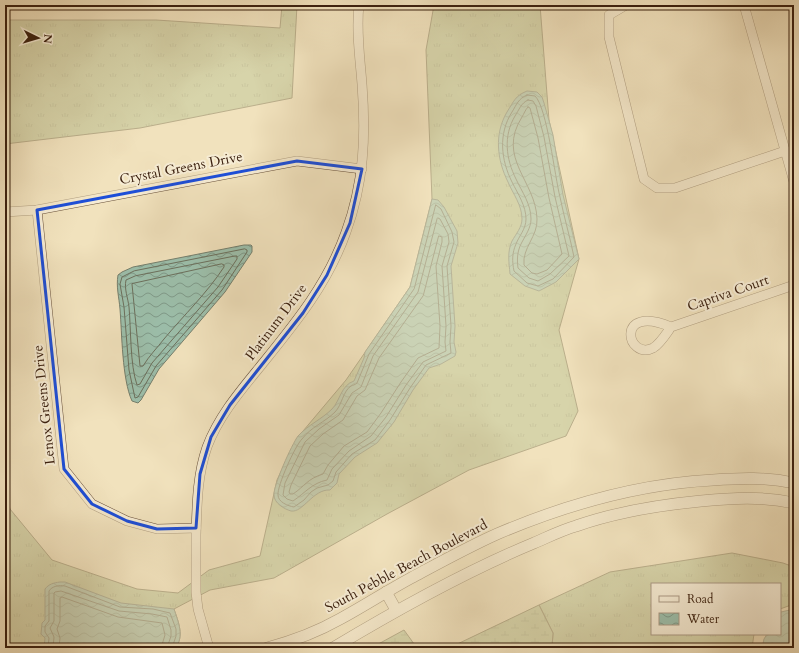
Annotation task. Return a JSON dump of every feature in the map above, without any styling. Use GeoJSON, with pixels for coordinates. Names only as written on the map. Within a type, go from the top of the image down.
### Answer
{"type":"FeatureCollection","features":[{"type":"Feature","properties":{"kind":"street","name":"Platinum Drive"},"geometry":{"type":"LineString","coordinates":[[209,648],[197,601],[196,528],[197,495],[200,474],[211,437],[230,405],[303,313],[327,275],[338,254],[350,223],[358,193],[362,168],[365,123],[358,30],[359,5]]}},
{"type":"Feature","properties":{"kind":"street"},"geometry":{"type":"LineString","coordinates":[[626,5],[609,15],[609,37],[644,179],[657,188],[675,188],[784,151]]}},
{"type":"Feature","properties":{"kind":"street"},"geometry":{"type":"LineString","coordinates":[[744,5],[794,182]]}},
{"type":"Feature","properties":{"kind":"street","name":"Crystal Greens Drive"},"geometry":{"type":"LineString","coordinates":[[5,212],[37,210],[297,161],[362,168]]}},
{"type":"Feature","properties":{"kind":"street","name":"Lenox Greens Drive"},"geometry":{"type":"LineString","coordinates":[[37,210],[64,469],[92,504],[127,521],[157,529],[196,528]]}},
{"type":"Feature","properties":{"kind":"street","name":"Captiva Court"},"geometry":{"type":"LineString","coordinates":[[671,327],[794,285]]}},
{"type":"Feature","properties":{"kind":"street","name":"South Pebble Beach Boulevard"},"geometry":{"type":"LineString","coordinates":[[267,648],[307,635],[340,619],[409,579],[496,535],[547,514],[609,496],[681,482],[742,478],[794,482]]}},
{"type":"Feature","properties":{"kind":"street"},"geometry":{"type":"LineString","coordinates":[[333,648],[396,610],[502,556],[576,526],[624,513],[682,503],[742,498],[779,500],[794,503]]}},
{"type":"Feature","properties":{"kind":"street"},"geometry":{"type":"LineString","coordinates":[[386,592],[396,610]]}},
{"type":"Feature","properties":{"kind":"highlighted area"},"geometry":{"type":"Polygon","coordinates":[[[297,161],[362,169],[350,223],[327,275],[303,313],[230,405],[211,437],[200,474],[196,528],[157,529],[127,521],[92,504],[64,469],[37,210],[297,161]]]}},
{"type":"Feature","properties":{"kind":"green space"},"geometry":{"type":"Polygon","coordinates":[[[282,5],[297,5],[292,98],[140,128],[5,144],[5,20],[156,20],[280,28],[282,5]]]}},
{"type":"Feature","properties":{"kind":"green space"},"geometry":{"type":"Polygon","coordinates":[[[434,5],[540,5],[549,120],[579,259],[559,330],[578,411],[566,436],[469,470],[387,514],[274,578],[210,590],[174,609],[180,629],[180,639],[175,648],[5,648],[5,491],[10,509],[52,560],[137,589],[178,593],[209,570],[260,556],[277,480],[298,437],[346,380],[410,287],[432,199],[426,50],[434,5]]]}},
{"type":"Feature","properties":{"kind":"green space"},"geometry":{"type":"Polygon","coordinates":[[[732,553],[783,563],[794,567],[794,604],[781,609],[781,583],[651,583],[651,635],[754,635],[752,648],[552,648],[553,633],[539,605],[610,572],[732,553]]]}},
{"type":"Feature","properties":{"kind":"green space"},"geometry":{"type":"Polygon","coordinates":[[[539,605],[553,633],[552,648],[449,648],[539,605]]]}},
{"type":"Feature","properties":{"kind":"green space"},"geometry":{"type":"Polygon","coordinates":[[[404,630],[417,648],[371,648],[404,630]]]}},
{"type":"Feature","properties":{"kind":"water"},"geometry":{"type":"Polygon","coordinates":[[[527,91],[537,92],[542,97],[544,103],[553,135],[563,195],[579,259],[556,282],[539,291],[525,286],[510,274],[509,249],[521,225],[522,214],[519,204],[504,174],[498,147],[500,129],[507,112],[517,97],[527,91]]]}},
{"type":"Feature","properties":{"kind":"water"},"geometry":{"type":"Polygon","coordinates":[[[432,199],[438,200],[444,207],[457,231],[458,243],[451,266],[455,326],[455,356],[441,364],[429,368],[413,390],[394,422],[377,443],[355,457],[339,474],[337,483],[330,490],[318,493],[295,511],[285,509],[274,498],[274,490],[295,440],[306,429],[335,406],[346,386],[354,381],[365,352],[410,287],[432,199]]]}},
{"type":"Feature","properties":{"kind":"water"},"geometry":{"type":"Polygon","coordinates":[[[244,245],[251,245],[252,252],[225,292],[159,369],[141,400],[138,403],[132,401],[124,369],[117,288],[118,275],[133,267],[244,245]]]}},
{"type":"Feature","properties":{"kind":"water"},"geometry":{"type":"Polygon","coordinates":[[[65,582],[121,603],[174,609],[180,629],[180,639],[178,644],[175,648],[44,648],[45,638],[41,634],[42,623],[45,620],[45,589],[51,584],[65,582]]]}},
{"type":"Feature","properties":{"kind":"water"},"geometry":{"type":"Polygon","coordinates":[[[794,609],[794,648],[762,648],[766,635],[781,635],[781,612],[794,609]]]}}]}
